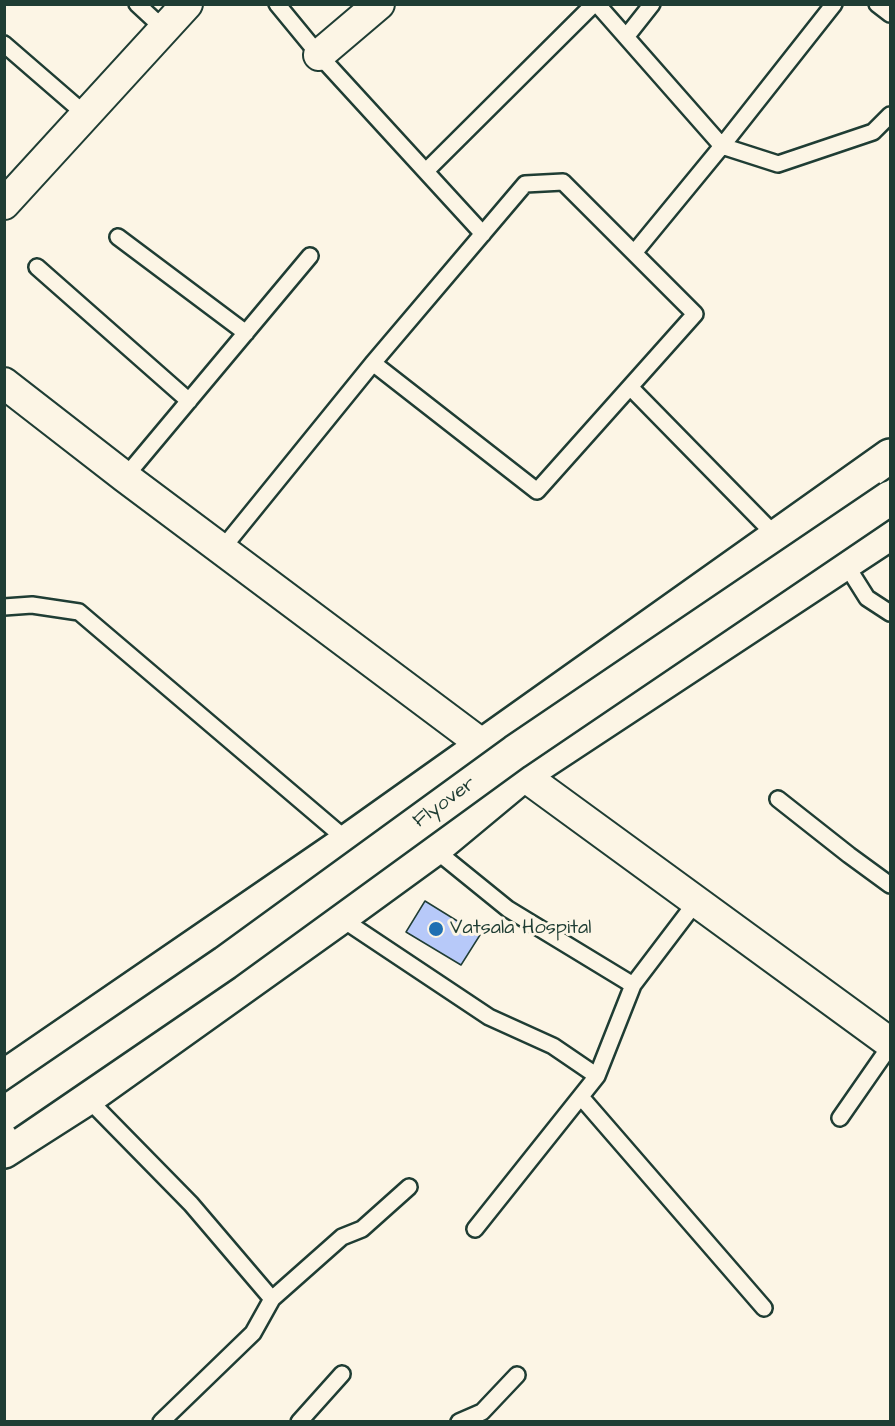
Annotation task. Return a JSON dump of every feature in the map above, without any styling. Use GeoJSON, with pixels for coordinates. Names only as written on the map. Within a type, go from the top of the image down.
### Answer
{"type":"FeatureCollection","features":[{"type":"Feature","properties":{"kind":"main road"},"geometry":{"type":"LineString","coordinates":[[4,1077],[484,746],[891,456]]}},
{"type":"Feature","properties":{"kind":"main road","name":"Flyover"},"geometry":{"type":"LineString","coordinates":[[4,1114],[225,963],[515,752],[891,498]]}},
{"type":"Feature","properties":{"kind":"main road"},"geometry":{"type":"LineString","coordinates":[[4,1151],[87,1098],[339,918],[434,849],[523,775],[891,533]]}},
{"type":"Feature","properties":{"kind":"street"},"geometry":{"type":"LineString","coordinates":[[4,204],[187,4]]}},
{"type":"Feature","properties":{"kind":"street"},"geometry":{"type":"LineString","coordinates":[[319,55],[379,4]]}},
{"type":"Feature","properties":{"kind":"street"},"geometry":{"type":"LineString","coordinates":[[4,383],[125,477],[484,746],[891,1044]]}},
{"type":"Feature","properties":{"kind":"lane"},"geometry":{"type":"LineString","coordinates":[[137,4],[164,29]]}},
{"type":"Feature","properties":{"kind":"lane"},"geometry":{"type":"LineString","coordinates":[[277,4],[319,55],[483,234]]}},
{"type":"Feature","properties":{"kind":"lane"},"geometry":{"type":"LineString","coordinates":[[426,171],[595,4],[722,146],[778,164],[873,132],[891,115]]}},
{"type":"Feature","properties":{"kind":"lane"},"geometry":{"type":"LineString","coordinates":[[626,38],[652,4]]}},
{"type":"Feature","properties":{"kind":"lane"},"geometry":{"type":"LineString","coordinates":[[634,253],[834,4]]}},
{"type":"Feature","properties":{"kind":"lane"},"geometry":{"type":"LineString","coordinates":[[877,4],[891,14]]}},
{"type":"Feature","properties":{"kind":"lane"},"geometry":{"type":"LineString","coordinates":[[4,44],[86,115]]}},
{"type":"Feature","properties":{"kind":"lane"},"geometry":{"type":"LineString","coordinates":[[222,549],[373,363],[525,184],[563,182],[695,314],[537,491],[373,363]]}},
{"type":"Feature","properties":{"kind":"lane"},"geometry":{"type":"LineString","coordinates":[[118,237],[246,333]]}},
{"type":"Feature","properties":{"kind":"lane"},"geometry":{"type":"LineString","coordinates":[[125,477],[310,256]]}},
{"type":"Feature","properties":{"kind":"lane"},"geometry":{"type":"LineString","coordinates":[[37,267],[189,401]]}},
{"type":"Feature","properties":{"kind":"lane"},"geometry":{"type":"LineString","coordinates":[[630,387],[777,537],[814,584]]}},
{"type":"Feature","properties":{"kind":"lane"},"geometry":{"type":"LineString","coordinates":[[845,563],[867,598],[891,613]]}},
{"type":"Feature","properties":{"kind":"lane"},"geometry":{"type":"LineString","coordinates":[[4,607],[32,605],[79,612],[348,841]]}},
{"type":"Feature","properties":{"kind":"lane"},"geometry":{"type":"LineString","coordinates":[[778,800],[891,885]]}},
{"type":"Feature","properties":{"kind":"lane"},"geometry":{"type":"LineString","coordinates":[[434,849],[508,909],[633,985]]}},
{"type":"Feature","properties":{"kind":"lane"},"geometry":{"type":"LineString","coordinates":[[475,1229],[597,1076],[633,985],[696,902]]}},
{"type":"Feature","properties":{"kind":"lane"},"geometry":{"type":"LineString","coordinates":[[339,918],[489,1017],[553,1046],[597,1076]]}},
{"type":"Feature","properties":{"kind":"lane"},"geometry":{"type":"LineString","coordinates":[[840,1118],[891,1044]]}},
{"type":"Feature","properties":{"kind":"lane"},"geometry":{"type":"LineString","coordinates":[[581,1097],[764,1308]]}},
{"type":"Feature","properties":{"kind":"lane"},"geometry":{"type":"LineString","coordinates":[[87,1098],[191,1204],[272,1299]]}},
{"type":"Feature","properties":{"kind":"lane"},"geometry":{"type":"LineString","coordinates":[[161,1422],[253,1334],[272,1299],[342,1237],[362,1229],[409,1187]]}},
{"type":"Feature","properties":{"kind":"lane"},"geometry":{"type":"LineString","coordinates":[[299,1422],[342,1374]]}},
{"type":"Feature","properties":{"kind":"lane"},"geometry":{"type":"LineString","coordinates":[[459,1422],[482,1413],[517,1375]]}},
{"type":"Feature","properties":{"kind":"building"},"geometry":{"type":"Polygon","coordinates":[[[425,901],[480,935],[461,965],[406,932],[425,901]]]}},
{"type":"Feature","properties":{"kind":"place","name":"Vatsala Hospital"},"geometry":{"type":"Point","coordinates":[436,929]}}]}
